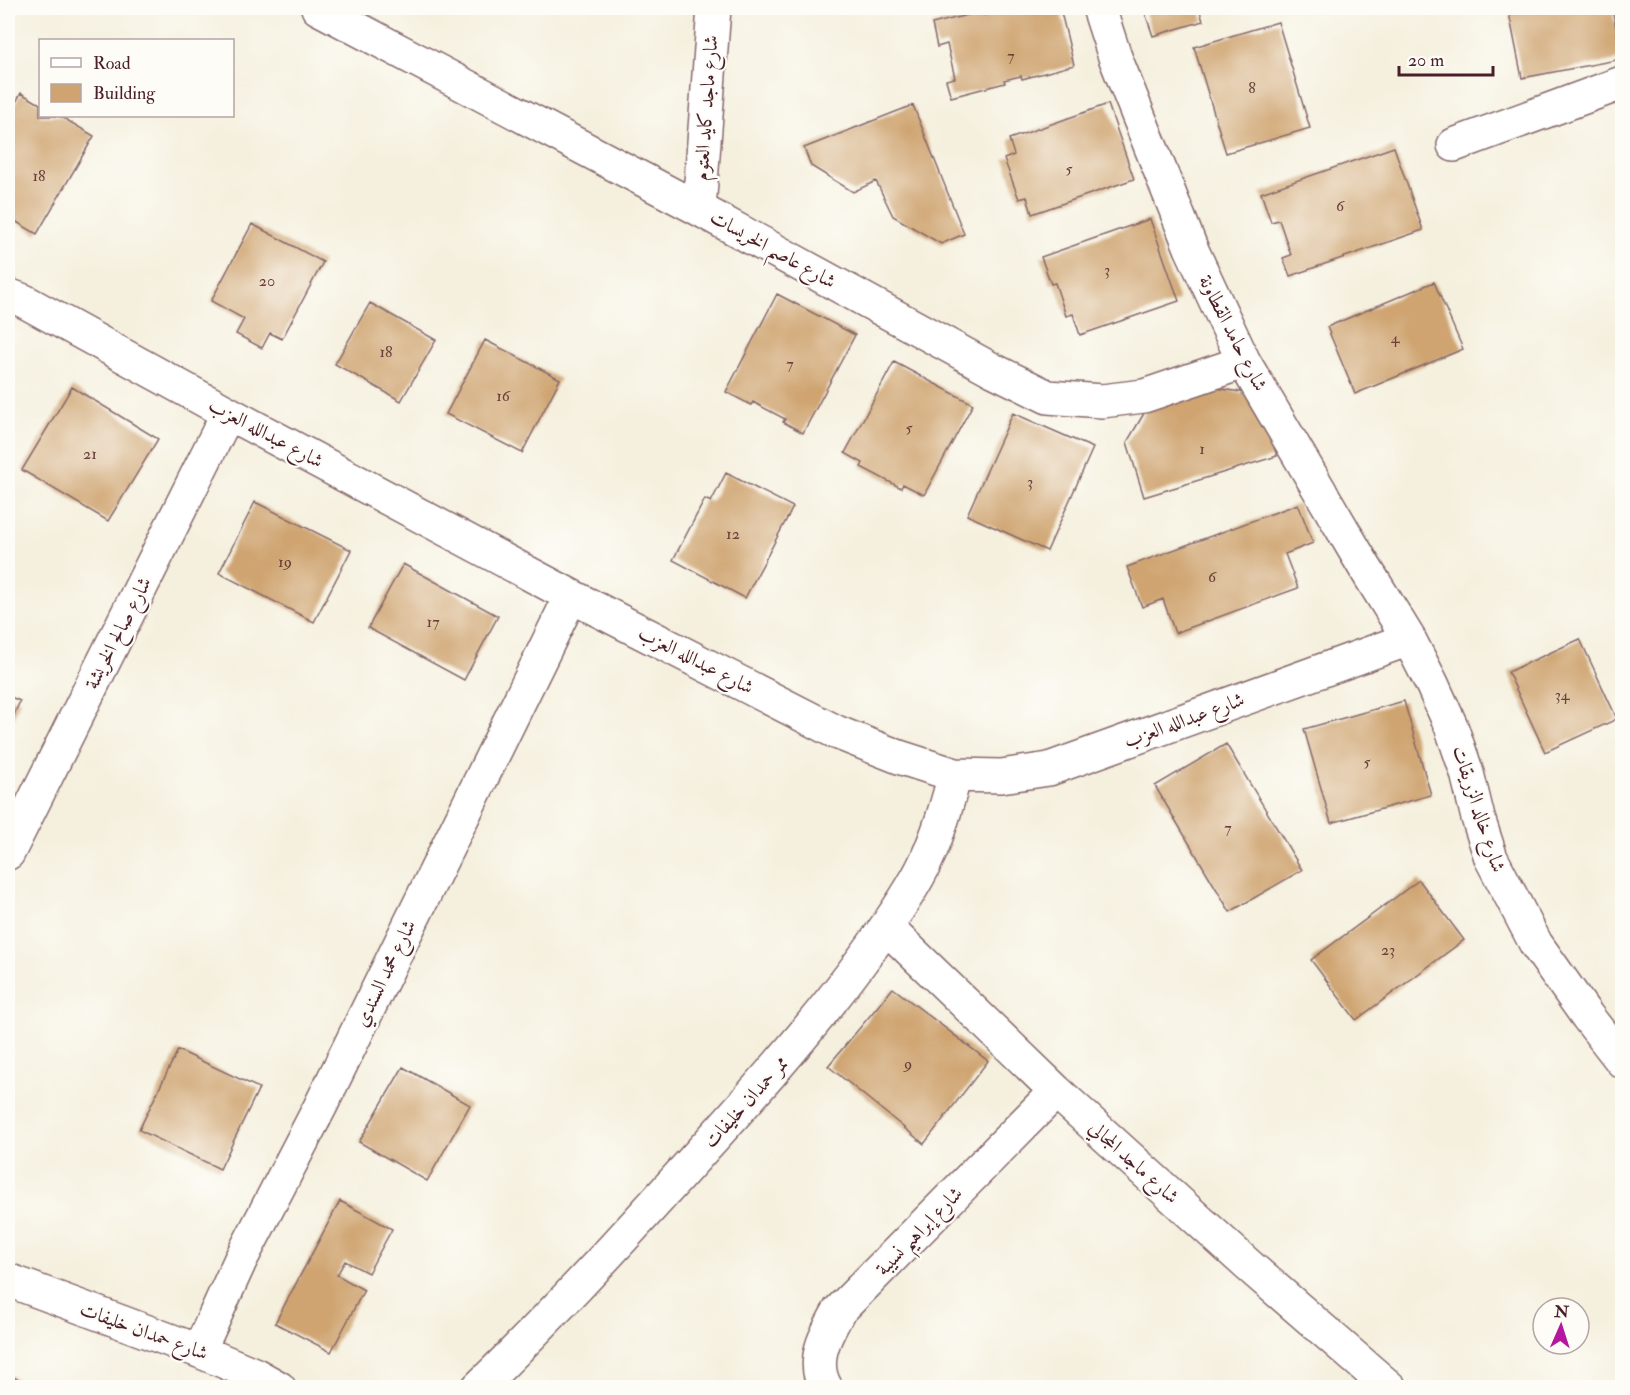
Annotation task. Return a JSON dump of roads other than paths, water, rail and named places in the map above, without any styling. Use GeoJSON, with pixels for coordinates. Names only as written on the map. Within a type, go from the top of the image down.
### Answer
{"type":"FeatureCollection","features":[{"type":"Feature","properties":{"kind":"street","name":"شارع ماجد كايد العتوم"},"geometry":{"type":"LineString","coordinates":[[699,209],[714,8]]}},
{"type":"Feature","properties":{"kind":"street","name":"شارع حامد القطاونة"},"geometry":{"type":"LineString","coordinates":[[1099,8],[1115,57],[1191,248],[1244,362],[1409,639]]}},
{"type":"Feature","properties":{"kind":"street","name":"شارع عاصم الخريسات"},"geometry":{"type":"LineString","coordinates":[[330,10],[993,370],[1048,396],[1102,401],[1143,396],[1244,362]]}},
{"type":"Feature","properties":{"kind":"street"},"geometry":{"type":"LineString","coordinates":[[1454,145],[1623,83]]}},
{"type":"Feature","properties":{"kind":"street","name":"شارع عبدالله العزب"},"geometry":{"type":"LineString","coordinates":[[13,295],[571,596],[836,732],[898,758],[955,775],[1001,776],[1049,768],[1409,639]]}},
{"type":"Feature","properties":{"kind":"street","name":"شارع صالح الخريشة"},"geometry":{"type":"LineString","coordinates":[[8,854],[228,413]]}},
{"type":"Feature","properties":{"kind":"street","name":"شارع محمد السندي"},"geometry":{"type":"LineString","coordinates":[[199,1351],[240,1261],[320,1107],[571,596]]}},
{"type":"Feature","properties":{"kind":"street","name":"شارع خالد الزريقات"},"geometry":{"type":"LineString","coordinates":[[1409,639],[1451,726],[1491,858],[1536,944],[1623,1062]]}},
{"type":"Feature","properties":{"kind":"street","name":"ممر حمدان خليفات"},"geometry":{"type":"LineString","coordinates":[[478,1388],[670,1186],[790,1053],[839,993],[886,927],[925,863],[943,818],[955,775]]}},
{"type":"Feature","properties":{"kind":"street","name":"شارع ماجد المجالي"},"geometry":{"type":"LineString","coordinates":[[886,927],[1056,1091],[1248,1265],[1390,1388]]}},
{"type":"Feature","properties":{"kind":"street","name":"شارع إبراهيم نسيبة"},"geometry":{"type":"LineString","coordinates":[[826,1388],[821,1379],[819,1358],[826,1334],[840,1311],[1056,1091]]}},
{"type":"Feature","properties":{"kind":"street","name":"شارع حمدان خليفات"},"geometry":{"type":"LineString","coordinates":[[8,1280],[199,1351],[256,1375],[279,1388]]}}]}
